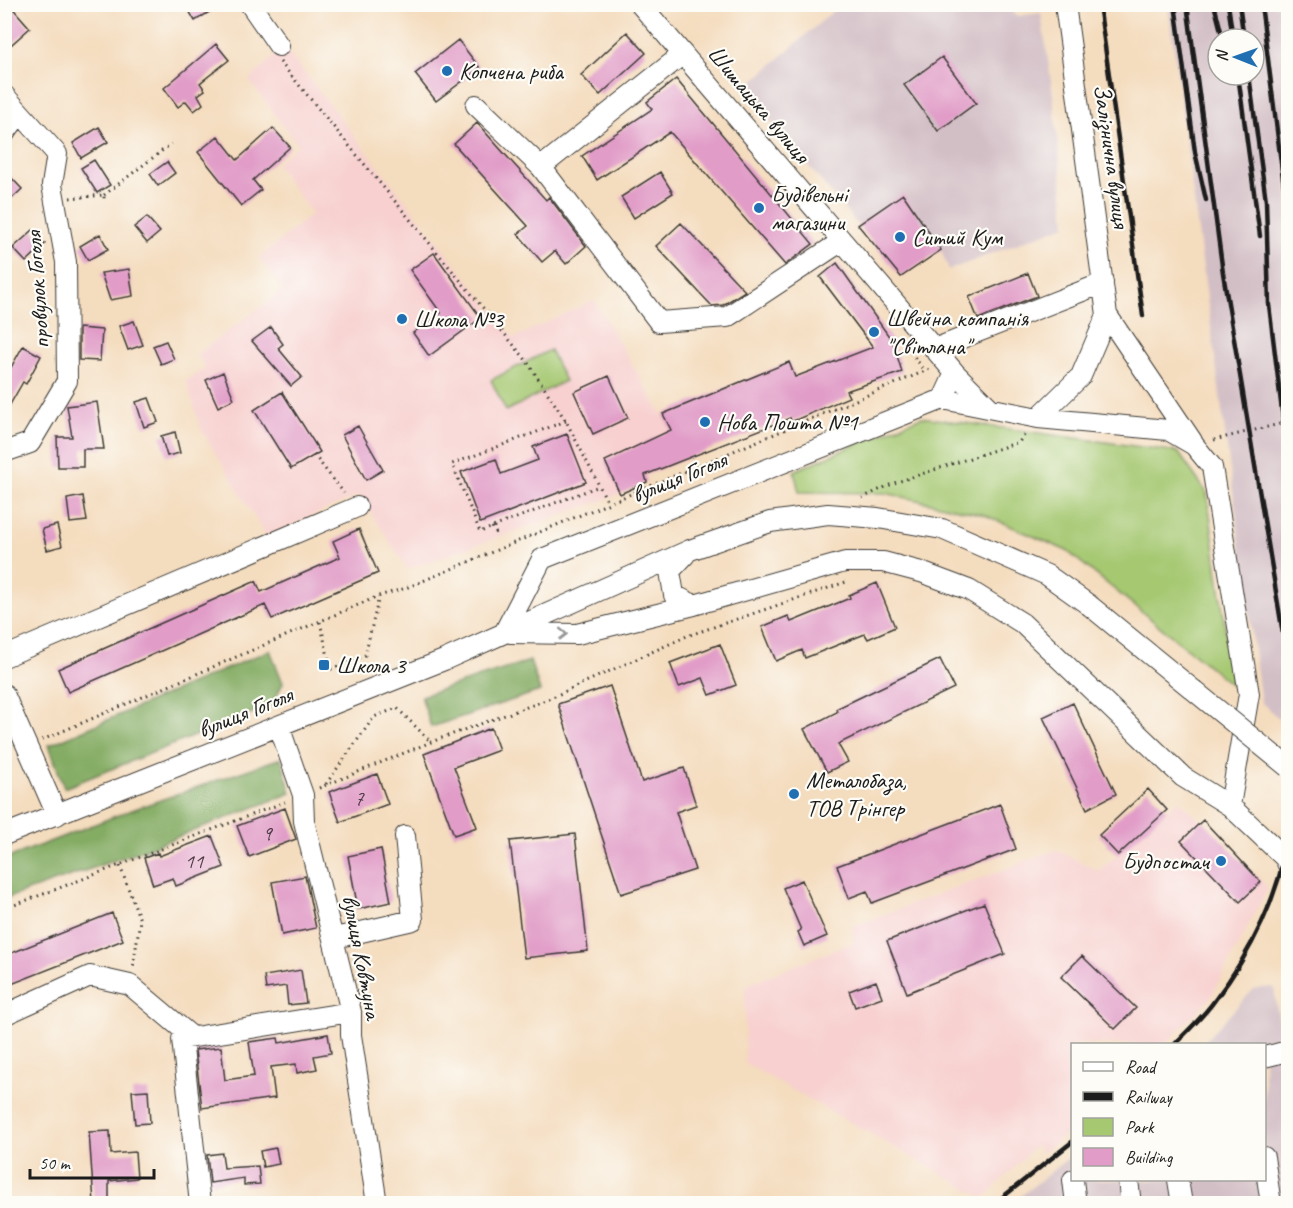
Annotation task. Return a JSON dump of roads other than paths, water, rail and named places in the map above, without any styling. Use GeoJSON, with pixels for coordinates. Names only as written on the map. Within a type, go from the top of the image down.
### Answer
{"type":"FeatureCollection","features":[{"type":"Feature","properties":{"kind":"street"},"geometry":{"type":"LineString","coordinates":[[250,4],[277,51]]}},
{"type":"Feature","properties":{"kind":"street","name":"Шишацька вулиця"},"geometry":{"type":"LineString","coordinates":[[640,4],[945,362],[991,409]]}},
{"type":"Feature","properties":{"kind":"street","name":"Залізнична вулиця"},"geometry":{"type":"LineString","coordinates":[[1065,4],[1107,315],[1194,445],[1212,467],[1249,694],[1230,806]]}},
{"type":"Feature","properties":{"kind":"street"},"geometry":{"type":"LineString","coordinates":[[541,167],[683,54]]}},
{"type":"Feature","properties":{"kind":"street","name":"провулок Гоголя"},"geometry":{"type":"LineString","coordinates":[[4,95],[57,154],[52,185],[66,262],[67,381],[30,443],[4,452]]}},
{"type":"Feature","properties":{"kind":"street"},"geometry":{"type":"LineString","coordinates":[[476,105],[541,167],[659,322],[728,317],[842,241]]}},
{"type":"Feature","properties":{"kind":"street"},"geometry":{"type":"LineString","coordinates":[[4,134],[20,113]]}},
{"type":"Feature","properties":{"kind":"street"},"geometry":{"type":"LineString","coordinates":[[1103,284],[945,362],[943,399],[1038,418],[1168,430],[1194,445]]}},
{"type":"Feature","properties":{"kind":"street"},"geometry":{"type":"LineString","coordinates":[[1038,418],[1081,376],[1107,315]]}},
{"type":"Feature","properties":{"kind":"street","name":"вулиця Гоголя"},"geometry":{"type":"LineString","coordinates":[[542,559],[943,399]]}},
{"type":"Feature","properties":{"kind":"street"},"geometry":{"type":"LineString","coordinates":[[4,657],[352,509]]}},
{"type":"Feature","properties":{"kind":"street","name":"вулиця Гоголя"},"geometry":{"type":"LineString","coordinates":[[4,835],[444,660],[690,549],[770,522],[828,514],[878,518],[952,533],[1047,575],[1089,605],[1288,767]]}},
{"type":"Feature","properties":{"kind":"street","name":"вулиця Гоголя"},"geometry":{"type":"LineString","coordinates":[[690,549],[670,571],[670,581],[674,595],[694,605]]}},
{"type":"Feature","properties":{"kind":"street"},"geometry":{"type":"LineString","coordinates":[[542,559],[534,586],[541,603],[568,604]]}},
{"type":"Feature","properties":{"kind":"street"},"geometry":{"type":"LineString","coordinates":[[504,633],[542,559]]}},
{"type":"Feature","properties":{"kind":"street"},"geometry":{"type":"LineString","coordinates":[[694,605],[845,562],[883,562],[921,572],[969,590],[1022,623],[1183,777],[1230,806],[1285,858],[1288,865]]}},
{"type":"Feature","properties":{"kind":"street","name":"вулиця Гоголя"},"geometry":{"type":"LineString","coordinates":[[504,633],[577,634],[694,605]]}},
{"type":"Feature","properties":{"kind":"street"},"geometry":{"type":"LineString","coordinates":[[4,694],[57,815]]}},
{"type":"Feature","properties":{"kind":"street","name":"вулиця Ковтуна"},"geometry":{"type":"LineString","coordinates":[[279,726],[303,795],[304,821],[335,938],[351,1012],[351,1035],[377,1203]]}},
{"type":"Feature","properties":{"kind":"street"},"geometry":{"type":"LineString","coordinates":[[335,938],[412,920],[405,836]]}},
{"type":"Feature","properties":{"kind":"street"},"geometry":{"type":"LineString","coordinates":[[4,1015],[90,975],[130,985],[192,1037]]}},
{"type":"Feature","properties":{"kind":"street"},"geometry":{"type":"LineString","coordinates":[[200,1203],[182,1039],[351,1012]]}},
{"type":"Feature","properties":{"kind":"street"},"geometry":{"type":"LineString","coordinates":[[1266,1056],[1288,1051]]}},
{"type":"Feature","properties":{"kind":"street"},"geometry":{"type":"LineString","coordinates":[[1266,1170],[1271,1203]]}},
{"type":"Feature","properties":{"kind":"street"},"geometry":{"type":"LineString","coordinates":[[1073,1181],[1076,1203]]}},
{"type":"Feature","properties":{"kind":"street"},"geometry":{"type":"LineString","coordinates":[[1128,1181],[1131,1203]]}},
{"type":"Feature","properties":{"kind":"street"},"geometry":{"type":"LineString","coordinates":[[1178,1181],[1182,1203]]}},
{"type":"Feature","properties":{"kind":"railway"},"geometry":{"type":"LineString","coordinates":[[1099,4],[1143,316]]}},
{"type":"Feature","properties":{"kind":"railway"},"geometry":{"type":"LineString","coordinates":[[1175,4],[1195,152],[1206,200]]}},
{"type":"Feature","properties":{"kind":"railway"},"geometry":{"type":"LineString","coordinates":[[1187,4],[1223,273],[1288,664]]}},
{"type":"Feature","properties":{"kind":"railway"},"geometry":{"type":"LineString","coordinates":[[1214,4],[1220,27]]}},
{"type":"Feature","properties":{"kind":"railway"},"geometry":{"type":"LineString","coordinates":[[1228,4],[1231,27]]}},
{"type":"Feature","properties":{"kind":"railway"},"geometry":{"type":"LineString","coordinates":[[1239,4],[1242,27]]}},
{"type":"Feature","properties":{"kind":"railway"},"geometry":{"type":"LineString","coordinates":[[1261,4],[1288,218]]}},
{"type":"Feature","properties":{"kind":"railway"},"geometry":{"type":"LineString","coordinates":[[1240,87],[1260,236]]}},
{"type":"Feature","properties":{"kind":"railway"},"geometry":{"type":"LineString","coordinates":[[1251,87],[1266,201],[1269,305],[1288,460]]}},
{"type":"Feature","properties":{"kind":"railway"},"geometry":{"type":"LineString","coordinates":[[1176,1043],[1211,1006],[1252,943],[1278,881],[1288,837]]}},
{"type":"Feature","properties":{"kind":"railway"},"geometry":{"type":"LineString","coordinates":[[994,1204],[1071,1143]]}},
{"type":"Feature","properties":{"kind":"place","name":"Копчена риба"},"geometry":{"type":"Point","coordinates":[447,71]}},
{"type":"Feature","properties":{"kind":"place","name":"Будівельні магазини"},"geometry":{"type":"Point","coordinates":[759,208]}},
{"type":"Feature","properties":{"kind":"place","name":"Ситий Кум"},"geometry":{"type":"Point","coordinates":[900,237]}},
{"type":"Feature","properties":{"kind":"place","name":"Школа №3"},"geometry":{"type":"Point","coordinates":[402,319]}},
{"type":"Feature","properties":{"kind":"place","name":"Швейна компанія \"Світлана\""},"geometry":{"type":"Point","coordinates":[874,332]}},
{"type":"Feature","properties":{"kind":"place","name":"Нова Пошта №1"},"geometry":{"type":"Point","coordinates":[705,422]}},
{"type":"Feature","properties":{"kind":"place","name":"Школа 3"},"geometry":{"type":"Point","coordinates":[324,665]}},
{"type":"Feature","properties":{"kind":"place","name":"Металобаза, ТОВ Трінгер"},"geometry":{"type":"Point","coordinates":[794,794]}},
{"type":"Feature","properties":{"kind":"place","name":"Будпостач"},"geometry":{"type":"Point","coordinates":[1221,861]}}]}
